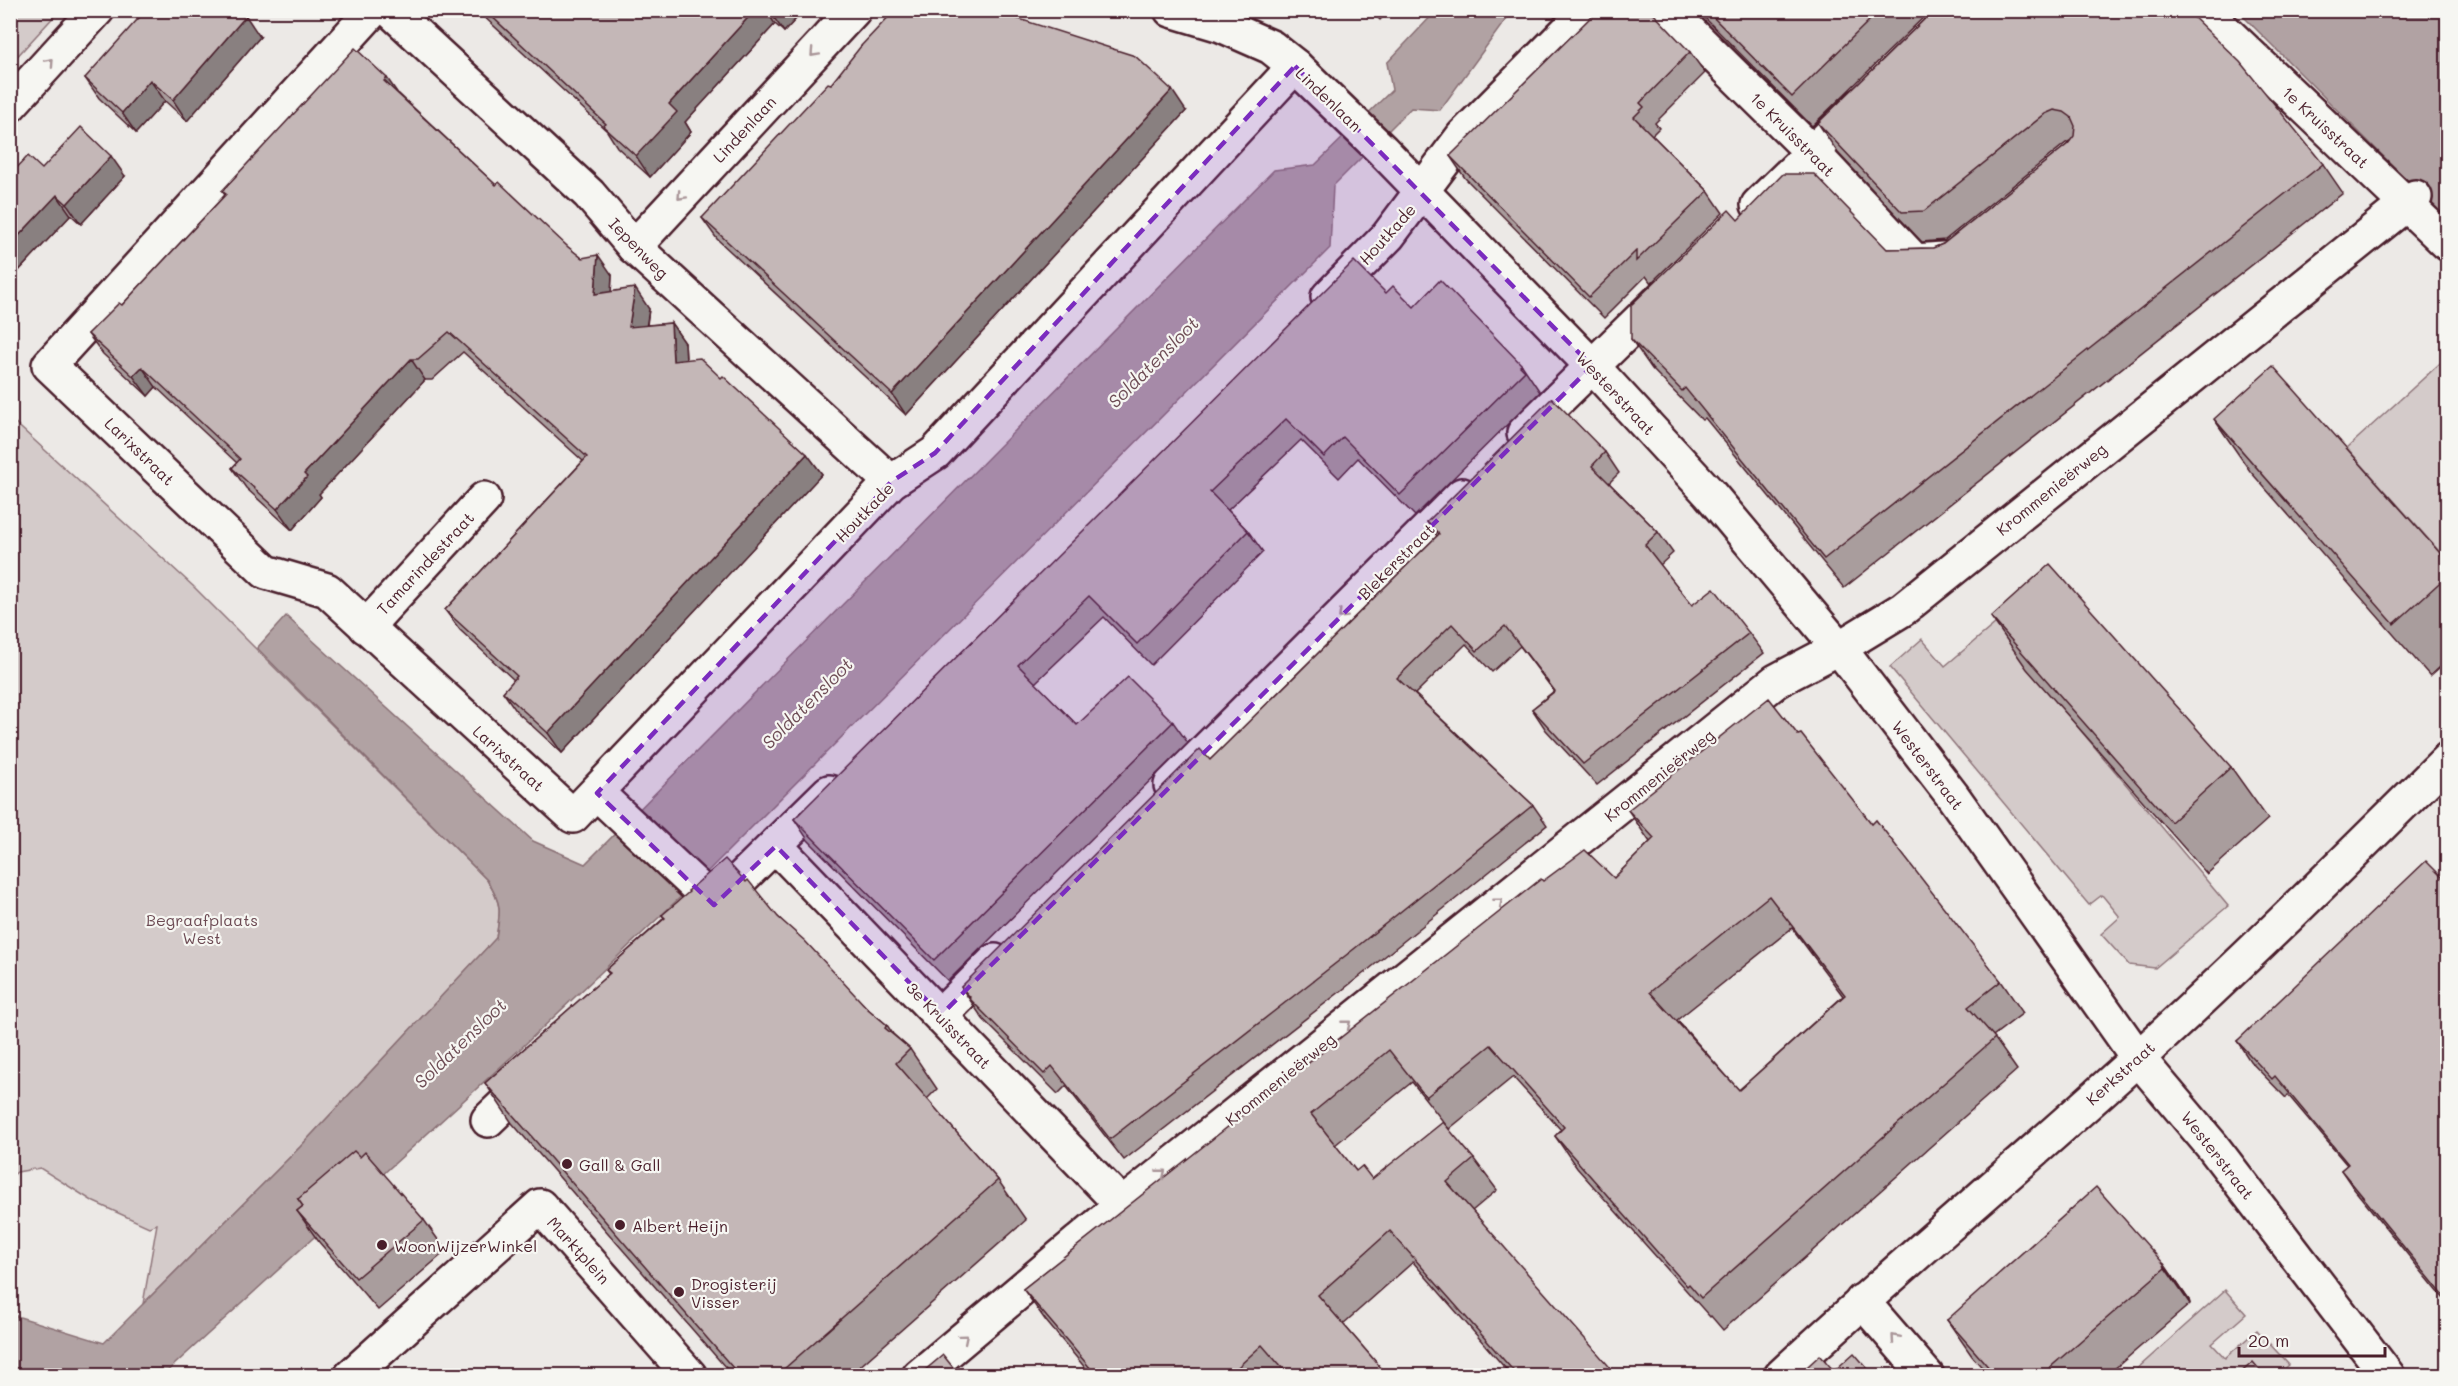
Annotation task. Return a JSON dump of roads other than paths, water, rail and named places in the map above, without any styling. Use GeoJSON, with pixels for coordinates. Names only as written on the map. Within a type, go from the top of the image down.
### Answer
{"type":"FeatureCollection","features":[{"type":"Feature","properties":{"kind":"street"},"geometry":{"type":"LineString","coordinates":[[10,105],[97,10]]}},
{"type":"Feature","properties":{"kind":"street","name":"Larixstraat"},"geometry":{"type":"LineString","coordinates":[[373,10],[49,365],[266,572],[327,590],[573,816],[608,804]]}},
{"type":"Feature","properties":{"kind":"street","name":"Iepenweg"},"geometry":{"type":"LineString","coordinates":[[390,10],[589,194],[634,247],[891,482]]}},
{"type":"Feature","properties":{"kind":"street","name":"Lindenlaan"},"geometry":{"type":"LineString","coordinates":[[634,247],[854,10]]}},
{"type":"Feature","properties":{"kind":"street","name":"Lindenlaan"},"geometry":{"type":"LineString","coordinates":[[1171,10],[1222,18],[1270,47],[1295,66],[1423,193]]}},
{"type":"Feature","properties":{"kind":"street","name":"Houtkade"},"geometry":{"type":"LineString","coordinates":[[1306,318],[1388,236],[1423,193],[1463,136],[1588,10]]}},
{"type":"Feature","properties":{"kind":"street","name":"1e Kruisstraat"},"geometry":{"type":"LineString","coordinates":[[1668,10],[1812,152],[1915,261],[1952,258],[1970,244]]}},
{"type":"Feature","properties":{"kind":"street","name":"1e Kruisstraat"},"geometry":{"type":"LineString","coordinates":[[2203,10],[2410,200],[2448,244]]}},
{"type":"Feature","properties":{"kind":"street","name":"Houtkade"},"geometry":{"type":"LineString","coordinates":[[608,804],[891,482],[935,453],[1295,66]]}},
{"type":"Feature","properties":{"kind":"street"},"geometry":{"type":"LineString","coordinates":[[1736,226],[1881,86]]}},
{"type":"Feature","properties":{"kind":"street","name":"Westerstraat"},"geometry":{"type":"LineString","coordinates":[[1423,193],[1592,366],[1709,493],[1839,648],[1952,795],[2138,1058],[2213,1147],[2388,1376]]}},
{"type":"Feature","properties":{"kind":"street","name":"Krommenieërweg"},"geometry":{"type":"LineString","coordinates":[[919,1376],[1122,1205],[1776,681],[1839,648],[1903,609],[2410,200]]}},
{"type":"Feature","properties":{"kind":"street"},"geometry":{"type":"LineString","coordinates":[[1507,450],[1685,275]]}},
{"type":"Feature","properties":{"kind":"street","name":"Blekerstraat"},"geometry":{"type":"LineString","coordinates":[[1152,804],[1482,475]]}},
{"type":"Feature","properties":{"kind":"street","name":"Tamarindestraat"},"geometry":{"type":"LineString","coordinates":[[366,627],[484,499]]}},
{"type":"Feature","properties":{"kind":"street","name":"Kerkstraat"},"geometry":{"type":"LineString","coordinates":[[1781,1376],[1862,1301],[2138,1058],[2268,936],[2448,759]]}},
{"type":"Feature","properties":{"kind":"street"},"geometry":{"type":"LineString","coordinates":[[688,930],[705,896],[776,846],[852,770]]}},
{"type":"Feature","properties":{"kind":"street"},"geometry":{"type":"LineString","coordinates":[[608,804],[705,896]]}},
{"type":"Feature","properties":{"kind":"street","name":"3e Kruisstraat"},"geometry":{"type":"LineString","coordinates":[[776,846],[1122,1205]]}},
{"type":"Feature","properties":{"kind":"street"},"geometry":{"type":"LineString","coordinates":[[941,1015],[1017,939]]}},
{"type":"Feature","properties":{"kind":"street"},"geometry":{"type":"LineString","coordinates":[[488,1120],[558,1054]]}},
{"type":"Feature","properties":{"kind":"street","name":"Marktplein"},"geometry":{"type":"LineString","coordinates":[[351,1376],[540,1206],[690,1376]]}},
{"type":"Feature","properties":{"kind":"street","name":"Marktplein"},"geometry":{"type":"LineString","coordinates":[[566,1263],[664,1376]]}},
{"type":"Feature","properties":{"kind":"street"},"geometry":{"type":"LineString","coordinates":[[1862,1301],[1928,1376]]}},
{"type":"Feature","properties":{"kind":"water","name":"Soldatensloot"},"geometry":{"type":"Polygon","coordinates":[[[1436,11],[1512,11],[1440,110],[1411,108],[1333,186],[1330,248],[710,869],[519,1050],[163,1375],[11,1375],[10,1314],[104,1343],[300,1147],[496,938],[499,908],[487,880],[257,648],[286,616],[533,841],[585,864],[1274,170],[1315,165],[1392,90],[1387,63],[1436,11]]]}},
{"type":"Feature","properties":{"kind":"water"},"geometry":{"type":"Polygon","coordinates":[[[2238,11],[2447,11],[2447,220],[2238,11]]]}},
{"type":"Feature","properties":{"kind":"place","name":"Gall & Gall"},"geometry":{"type":"Point","coordinates":[567,1164]}},
{"type":"Feature","properties":{"kind":"place","name":"Albert Heijn"},"geometry":{"type":"Point","coordinates":[620,1225]}},
{"type":"Feature","properties":{"kind":"place","name":"WoonWijzerWinkel"},"geometry":{"type":"Point","coordinates":[382,1245]}},
{"type":"Feature","properties":{"kind":"place","name":"Drogisterij Visser"},"geometry":{"type":"Point","coordinates":[679,1292]}},
{"type":"Feature","properties":{"kind":"park label","name":"Begraafplaats West"},"geometry":{"type":"Point","coordinates":[202,928]}}]}
